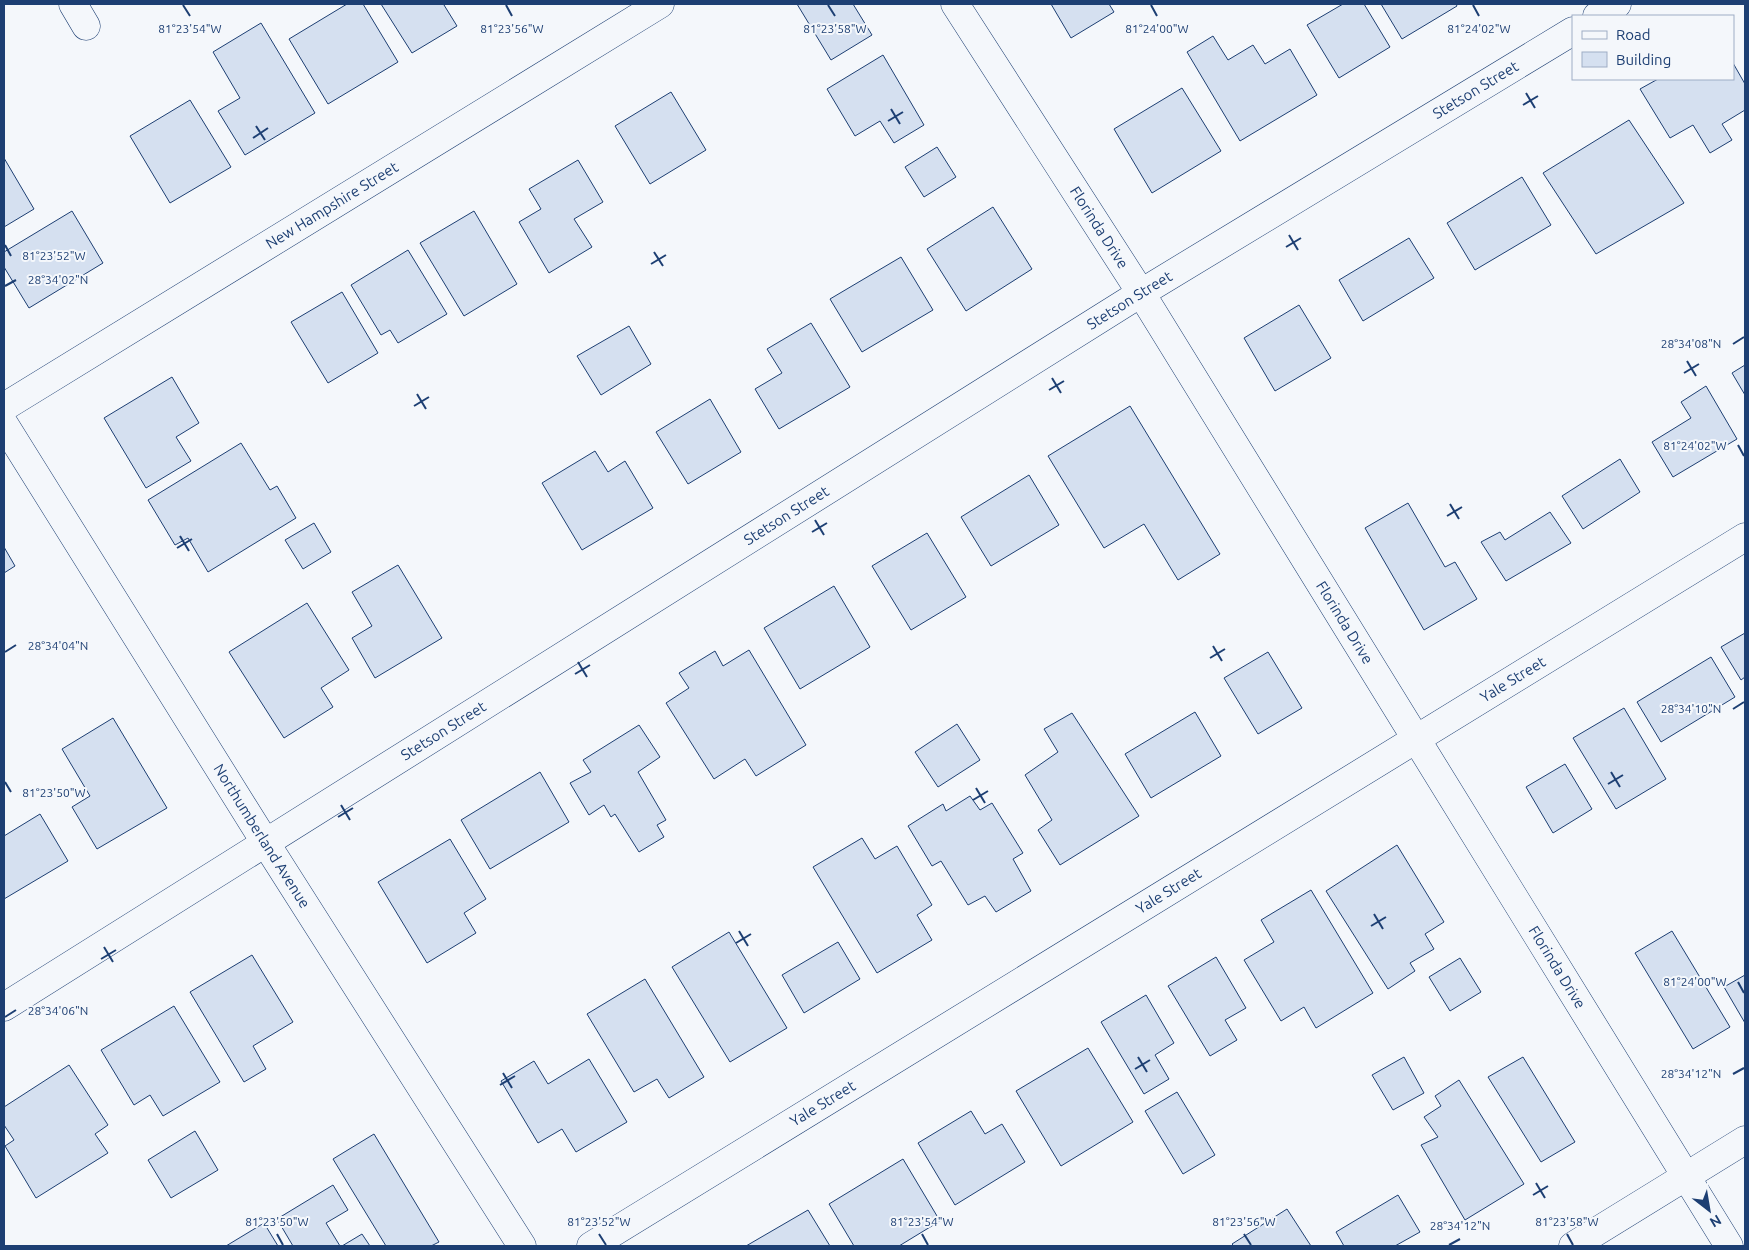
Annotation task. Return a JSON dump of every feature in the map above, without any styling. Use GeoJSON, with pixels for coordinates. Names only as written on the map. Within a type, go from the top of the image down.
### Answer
{"type":"FeatureCollection","features":[{"type":"Feature","properties":{"kind":"street","name":"Florinda Drive"},"geometry":{"type":"LineString","coordinates":[[955,4],[1141,292],[1729,1246]]}},
{"type":"Feature","properties":{"kind":"street"},"geometry":{"type":"LineString","coordinates":[[1599,15],[1618,4]]}},
{"type":"Feature","properties":{"kind":"street","name":"New Hampshire Street"},"geometry":{"type":"LineString","coordinates":[[4,407],[645,8]]}},
{"type":"Feature","properties":{"kind":"street","name":"Stetson Street"},"geometry":{"type":"LineString","coordinates":[[4,1007],[1141,292],[1572,32]]}},
{"type":"Feature","properties":{"kind":"street","name":"Northumberland Avenue"},"geometry":{"type":"LineString","coordinates":[[4,424],[522,1246]]}},
{"type":"Feature","properties":{"kind":"street","name":"Yale Street"},"geometry":{"type":"LineString","coordinates":[[591,1246],[1745,537]]}},
{"type":"Feature","properties":{"kind":"street"},"geometry":{"type":"LineString","coordinates":[[1574,1246],[1745,1140]]}},
{"type":"Feature","properties":{"kind":"building"},"geometry":{"type":"Polygon","coordinates":[[[347,4],[363,4],[398,62],[328,104],[289,39],[347,4]]]}},
{"type":"Feature","properties":{"kind":"building"},"geometry":{"type":"Polygon","coordinates":[[[381,4],[446,4],[444,5],[457,26],[412,53],[381,4]]]}},
{"type":"Feature","properties":{"kind":"building"},"geometry":{"type":"Polygon","coordinates":[[[797,4],[853,4],[872,35],[831,60],[797,4]]]}},
{"type":"Feature","properties":{"kind":"building"},"geometry":{"type":"Polygon","coordinates":[[[1051,4],[1109,4],[1114,12],[1071,38],[1051,4]]]}},
{"type":"Feature","properties":{"kind":"building"},"geometry":{"type":"Polygon","coordinates":[[[1343,4],[1364,4],[1390,47],[1339,78],[1307,25],[1343,4]]]}},
{"type":"Feature","properties":{"kind":"building"},"geometry":{"type":"Polygon","coordinates":[[[1381,4],[1456,4],[1457,6],[1402,39],[1381,4]]]}},
{"type":"Feature","properties":{"kind":"building"},"geometry":{"type":"Polygon","coordinates":[[[261,23],[315,113],[245,155],[218,111],[240,98],[213,52],[261,23]]]}},
{"type":"Feature","properties":{"kind":"building"},"geometry":{"type":"Polygon","coordinates":[[[1213,36],[1228,60],[1253,45],[1265,64],[1290,49],[1317,95],[1240,141],[1187,52],[1213,36]]]}},
{"type":"Feature","properties":{"kind":"building"},"geometry":{"type":"Polygon","coordinates":[[[883,55],[924,125],[894,143],[880,121],[855,136],[827,89],[883,55]]]}},
{"type":"Feature","properties":{"kind":"building"},"geometry":{"type":"Polygon","coordinates":[[[1734,65],[1745,84],[1745,110],[1722,124],[1732,140],[1710,153],[1693,125],[1670,138],[1640,89],[1656,80],[1734,80],[1734,65]]]}},
{"type":"Feature","properties":{"kind":"building"},"geometry":{"type":"Polygon","coordinates":[[[1182,88],[1221,151],[1152,193],[1114,129],[1182,88]]]}},
{"type":"Feature","properties":{"kind":"building"},"geometry":{"type":"Polygon","coordinates":[[[671,92],[706,150],[650,184],[615,126],[671,92]]]}},
{"type":"Feature","properties":{"kind":"building"},"geometry":{"type":"Polygon","coordinates":[[[190,100],[231,167],[170,203],[130,136],[190,100]]]}},
{"type":"Feature","properties":{"kind":"building"},"geometry":{"type":"Polygon","coordinates":[[[1629,120],[1684,203],[1596,254],[1543,173],[1629,120]]]}},
{"type":"Feature","properties":{"kind":"building"},"geometry":{"type":"Polygon","coordinates":[[[937,147],[956,177],[924,197],[905,167],[937,147]]]}},
{"type":"Feature","properties":{"kind":"building"},"geometry":{"type":"Polygon","coordinates":[[[4,158],[34,209],[4,227],[4,158]]]}},
{"type":"Feature","properties":{"kind":"building"},"geometry":{"type":"Polygon","coordinates":[[[578,160],[603,202],[574,219],[592,247],[549,273],[519,222],[541,209],[529,189],[578,160]]]}},
{"type":"Feature","properties":{"kind":"building"},"geometry":{"type":"Polygon","coordinates":[[[1522,177],[1551,225],[1475,270],[1447,223],[1522,177]]]}},
{"type":"Feature","properties":{"kind":"building"},"geometry":{"type":"Polygon","coordinates":[[[993,207],[1032,269],[966,311],[927,249],[993,207]]]}},
{"type":"Feature","properties":{"kind":"building"},"geometry":{"type":"Polygon","coordinates":[[[72,211],[103,263],[29,308],[4,267],[4,252],[72,211]]]}},
{"type":"Feature","properties":{"kind":"building"},"geometry":{"type":"Polygon","coordinates":[[[474,211],[517,284],[464,316],[420,243],[474,211]]]}},
{"type":"Feature","properties":{"kind":"building"},"geometry":{"type":"Polygon","coordinates":[[[1409,238],[1434,278],[1363,321],[1339,280],[1409,238]]]}},
{"type":"Feature","properties":{"kind":"building"},"geometry":{"type":"Polygon","coordinates":[[[408,250],[447,314],[398,343],[390,330],[381,335],[351,285],[408,250]]]}},
{"type":"Feature","properties":{"kind":"building"},"geometry":{"type":"Polygon","coordinates":[[[901,257],[933,310],[862,352],[830,299],[901,257]]]}},
{"type":"Feature","properties":{"kind":"building"},"geometry":{"type":"Polygon","coordinates":[[[342,292],[378,353],[328,383],[291,322],[342,292]]]}},
{"type":"Feature","properties":{"kind":"building"},"geometry":{"type":"Polygon","coordinates":[[[1299,305],[1331,358],[1275,391],[1244,338],[1299,305]]]}},
{"type":"Feature","properties":{"kind":"building"},"geometry":{"type":"Polygon","coordinates":[[[811,323],[850,387],[779,429],[755,389],[782,373],[767,349],[811,323]]]}},
{"type":"Feature","properties":{"kind":"building"},"geometry":{"type":"Polygon","coordinates":[[[629,326],[651,364],[601,395],[577,356],[629,326]]]}},
{"type":"Feature","properties":{"kind":"building"},"geometry":{"type":"Polygon","coordinates":[[[1745,365],[1745,395],[1732,373],[1745,365]]]}},
{"type":"Feature","properties":{"kind":"building"},"geometry":{"type":"Polygon","coordinates":[[[172,377],[199,423],[176,437],[191,461],[146,488],[104,418],[172,377]]]}},
{"type":"Feature","properties":{"kind":"building"},"geometry":{"type":"Polygon","coordinates":[[[1706,386],[1737,439],[1673,477],[1652,442],[1691,418],[1681,402],[1706,386]]]}},
{"type":"Feature","properties":{"kind":"building"},"geometry":{"type":"Polygon","coordinates":[[[710,399],[741,452],[688,484],[656,432],[710,399]]]}},
{"type":"Feature","properties":{"kind":"building"},"geometry":{"type":"Polygon","coordinates":[[[1130,406],[1220,554],[1178,580],[1144,524],[1104,548],[1048,456],[1130,406]]]}},
{"type":"Feature","properties":{"kind":"building"},"geometry":{"type":"Polygon","coordinates":[[[241,443],[270,490],[277,486],[296,518],[208,572],[188,538],[175,545],[148,500],[241,443]]]}},
{"type":"Feature","properties":{"kind":"building"},"geometry":{"type":"Polygon","coordinates":[[[595,451],[608,472],[625,461],[653,508],[582,550],[542,483],[595,451]]]}},
{"type":"Feature","properties":{"kind":"building"},"geometry":{"type":"Polygon","coordinates":[[[1620,459],[1640,492],[1583,529],[1562,496],[1620,459]]]}},
{"type":"Feature","properties":{"kind":"building"},"geometry":{"type":"Polygon","coordinates":[[[1029,475],[1059,525],[991,566],[961,517],[1029,475]]]}},
{"type":"Feature","properties":{"kind":"building"},"geometry":{"type":"Polygon","coordinates":[[[1408,503],[1445,567],[1455,562],[1477,599],[1424,630],[1365,528],[1408,503]]]}},
{"type":"Feature","properties":{"kind":"building"},"geometry":{"type":"Polygon","coordinates":[[[1550,512],[1571,543],[1506,581],[1481,542],[1500,532],[1505,540],[1550,512]]]}},
{"type":"Feature","properties":{"kind":"building"},"geometry":{"type":"Polygon","coordinates":[[[314,523],[331,552],[303,569],[285,540],[314,523]]]}},
{"type":"Feature","properties":{"kind":"building"},"geometry":{"type":"Polygon","coordinates":[[[927,533],[966,597],[911,630],[872,566],[927,533]]]}},
{"type":"Feature","properties":{"kind":"building"},"geometry":{"type":"Polygon","coordinates":[[[4,547],[15,566],[4,573],[4,547]]]}},
{"type":"Feature","properties":{"kind":"building"},"geometry":{"type":"Polygon","coordinates":[[[398,565],[442,638],[375,678],[352,638],[372,626],[352,592],[398,565]]]}},
{"type":"Feature","properties":{"kind":"building"},"geometry":{"type":"Polygon","coordinates":[[[834,586],[870,647],[800,689],[764,628],[834,586]]]}},
{"type":"Feature","properties":{"kind":"building"},"geometry":{"type":"Polygon","coordinates":[[[307,603],[349,670],[321,688],[333,707],[284,738],[229,652],[307,603]]]}},
{"type":"Feature","properties":{"kind":"building"},"geometry":{"type":"Polygon","coordinates":[[[1745,633],[1745,677],[1741,680],[1721,647],[1745,633]]]}},
{"type":"Feature","properties":{"kind":"building"},"geometry":{"type":"Polygon","coordinates":[[[749,650],[806,745],[756,776],[745,759],[714,779],[666,703],[689,688],[679,673],[715,651],[723,666],[749,650]]]}},
{"type":"Feature","properties":{"kind":"building"},"geometry":{"type":"Polygon","coordinates":[[[1268,652],[1302,708],[1258,734],[1224,678],[1268,652]]]}},
{"type":"Feature","properties":{"kind":"building"},"geometry":{"type":"Polygon","coordinates":[[[1711,657],[1735,697],[1661,742],[1637,702],[1711,657]]]}},
{"type":"Feature","properties":{"kind":"building"},"geometry":{"type":"Polygon","coordinates":[[[1624,708],[1666,779],[1616,809],[1573,738],[1624,708]]]}},
{"type":"Feature","properties":{"kind":"building"},"geometry":{"type":"Polygon","coordinates":[[[1195,712],[1221,756],[1151,798],[1125,754],[1195,712]]]}},
{"type":"Feature","properties":{"kind":"building"},"geometry":{"type":"Polygon","coordinates":[[[1072,713],[1139,816],[1060,865],[1038,830],[1052,820],[1025,775],[1058,752],[1044,729],[1072,713]]]}},
{"type":"Feature","properties":{"kind":"building"},"geometry":{"type":"Polygon","coordinates":[[[113,718],[167,808],[97,849],[72,807],[90,796],[62,749],[113,718]]]}},
{"type":"Feature","properties":{"kind":"building"},"geometry":{"type":"Polygon","coordinates":[[[957,724],[980,760],[938,787],[915,752],[957,724]]]}},
{"type":"Feature","properties":{"kind":"building"},"geometry":{"type":"Polygon","coordinates":[[[639,725],[660,757],[638,772],[666,820],[657,825],[664,837],[639,852],[615,814],[611,817],[604,805],[589,815],[570,783],[591,772],[583,760],[639,725]]]}},
{"type":"Feature","properties":{"kind":"building"},"geometry":{"type":"Polygon","coordinates":[[[1565,764],[1592,809],[1553,833],[1526,787],[1565,764]]]}},
{"type":"Feature","properties":{"kind":"building"},"geometry":{"type":"Polygon","coordinates":[[[540,772],[569,822],[490,869],[461,820],[540,772]]]}},
{"type":"Feature","properties":{"kind":"building"},"geometry":{"type":"Polygon","coordinates":[[[970,796],[980,810],[992,803],[1023,853],[1013,859],[1031,891],[996,912],[985,896],[968,905],[941,861],[932,866],[908,826],[943,804],[946,811],[970,796]]]}},
{"type":"Feature","properties":{"kind":"building"},"geometry":{"type":"Polygon","coordinates":[[[40,814],[68,861],[4,899],[4,836],[40,814]]]}},
{"type":"Feature","properties":{"kind":"building"},"geometry":{"type":"Polygon","coordinates":[[[862,838],[875,859],[897,846],[932,905],[917,915],[932,940],[877,973],[813,867],[862,838]]]}},
{"type":"Feature","properties":{"kind":"building"},"geometry":{"type":"Polygon","coordinates":[[[450,839],[486,899],[464,913],[476,933],[427,963],[378,882],[450,839]]]}},
{"type":"Feature","properties":{"kind":"building"},"geometry":{"type":"Polygon","coordinates":[[[1397,845],[1444,922],[1425,934],[1434,949],[1410,963],[1415,971],[1388,989],[1326,891],[1397,845]]]}},
{"type":"Feature","properties":{"kind":"building"},"geometry":{"type":"Polygon","coordinates":[[[1311,890],[1373,993],[1316,1028],[1304,1007],[1281,1021],[1244,960],[1274,942],[1261,920],[1311,890]]]}},
{"type":"Feature","properties":{"kind":"building"},"geometry":{"type":"Polygon","coordinates":[[[1672,931],[1730,1027],[1693,1049],[1635,953],[1672,931]]]}},
{"type":"Feature","properties":{"kind":"building"},"geometry":{"type":"Polygon","coordinates":[[[729,932],[787,1028],[730,1062],[672,967],[729,932]]]}},
{"type":"Feature","properties":{"kind":"building"},"geometry":{"type":"Polygon","coordinates":[[[838,942],[860,979],[804,1013],[782,975],[838,942]]]}},
{"type":"Feature","properties":{"kind":"building"},"geometry":{"type":"Polygon","coordinates":[[[252,955],[293,1022],[253,1046],[266,1069],[244,1082],[190,992],[252,955]]]}},
{"type":"Feature","properties":{"kind":"building"},"geometry":{"type":"Polygon","coordinates":[[[1216,957],[1246,1008],[1225,1020],[1237,1040],[1210,1056],[1168,986],[1216,957]]]}},
{"type":"Feature","properties":{"kind":"building"},"geometry":{"type":"Polygon","coordinates":[[[1460,958],[1481,992],[1450,1011],[1429,977],[1460,958]]]}},
{"type":"Feature","properties":{"kind":"building"},"geometry":{"type":"Polygon","coordinates":[[[1745,975],[1745,1023],[1724,987],[1745,975]]]}},
{"type":"Feature","properties":{"kind":"building"},"geometry":{"type":"Polygon","coordinates":[[[645,979],[704,1077],[669,1098],[657,1079],[634,1092],[587,1014],[645,979]]]}},
{"type":"Feature","properties":{"kind":"building"},"geometry":{"type":"Polygon","coordinates":[[[1146,995],[1174,1043],[1155,1055],[1169,1079],[1144,1094],[1101,1022],[1146,995]]]}},
{"type":"Feature","properties":{"kind":"building"},"geometry":{"type":"Polygon","coordinates":[[[174,1006],[220,1082],[163,1116],[150,1095],[134,1105],[101,1050],[174,1006]]]}},
{"type":"Feature","properties":{"kind":"building"},"geometry":{"type":"Polygon","coordinates":[[[1088,1048],[1133,1122],[1061,1166],[1016,1091],[1088,1048]]]}},
{"type":"Feature","properties":{"kind":"building"},"geometry":{"type":"Polygon","coordinates":[[[1404,1057],[1424,1093],[1393,1110],[1372,1075],[1404,1057]]]}},
{"type":"Feature","properties":{"kind":"building"},"geometry":{"type":"Polygon","coordinates":[[[1523,1057],[1575,1142],[1541,1162],[1488,1077],[1523,1057]]]}},
{"type":"Feature","properties":{"kind":"building"},"geometry":{"type":"Polygon","coordinates":[[[589,1059],[627,1122],[576,1152],[562,1129],[538,1143],[501,1081],[534,1061],[548,1084],[589,1059]]]}},
{"type":"Feature","properties":{"kind":"building"},"geometry":{"type":"Polygon","coordinates":[[[69,1065],[108,1125],[95,1134],[108,1153],[36,1198],[5,1146],[14,1140],[4,1125],[4,1107],[69,1065]]]}},
{"type":"Feature","properties":{"kind":"building"},"geometry":{"type":"Polygon","coordinates":[[[1459,1080],[1524,1184],[1465,1220],[1421,1145],[1438,1137],[1424,1117],[1441,1106],[1435,1096],[1459,1080]]]}},
{"type":"Feature","properties":{"kind":"building"},"geometry":{"type":"Polygon","coordinates":[[[1177,1092],[1215,1155],[1183,1174],[1145,1111],[1177,1092]]]}},
{"type":"Feature","properties":{"kind":"building"},"geometry":{"type":"Polygon","coordinates":[[[971,1111],[985,1134],[1002,1124],[1025,1162],[955,1205],[918,1143],[971,1111]]]}},
{"type":"Feature","properties":{"kind":"building"},"geometry":{"type":"Polygon","coordinates":[[[195,1131],[218,1170],[171,1198],[148,1160],[195,1131]]]}},
{"type":"Feature","properties":{"kind":"building"},"geometry":{"type":"Polygon","coordinates":[[[374,1134],[439,1242],[431,1246],[386,1246],[333,1159],[374,1134]]]}},
{"type":"Feature","properties":{"kind":"building"},"geometry":{"type":"Polygon","coordinates":[[[903,1159],[940,1221],[899,1246],[854,1246],[829,1204],[903,1159]]]}},
{"type":"Feature","properties":{"kind":"building"},"geometry":{"type":"Polygon","coordinates":[[[333,1185],[348,1210],[326,1223],[340,1246],[293,1246],[277,1219],[333,1185]]]}},
{"type":"Feature","properties":{"kind":"building"},"geometry":{"type":"Polygon","coordinates":[[[1398,1195],[1420,1232],[1395,1246],[1344,1246],[1336,1232],[1398,1195]]]}},
{"type":"Feature","properties":{"kind":"building"},"geometry":{"type":"Polygon","coordinates":[[[1287,1209],[1311,1246],[1234,1246],[1232,1244],[1287,1209]]]}},
{"type":"Feature","properties":{"kind":"building"},"geometry":{"type":"Polygon","coordinates":[[[808,1210],[830,1246],[746,1246],[808,1210]]]}},
{"type":"Feature","properties":{"kind":"building"},"geometry":{"type":"Polygon","coordinates":[[[264,1223],[278,1246],[226,1246],[264,1223]]]}},
{"type":"Feature","properties":{"kind":"building"},"geometry":{"type":"Polygon","coordinates":[[[362,1234],[370,1246],[342,1246],[362,1234]]]}}]}
